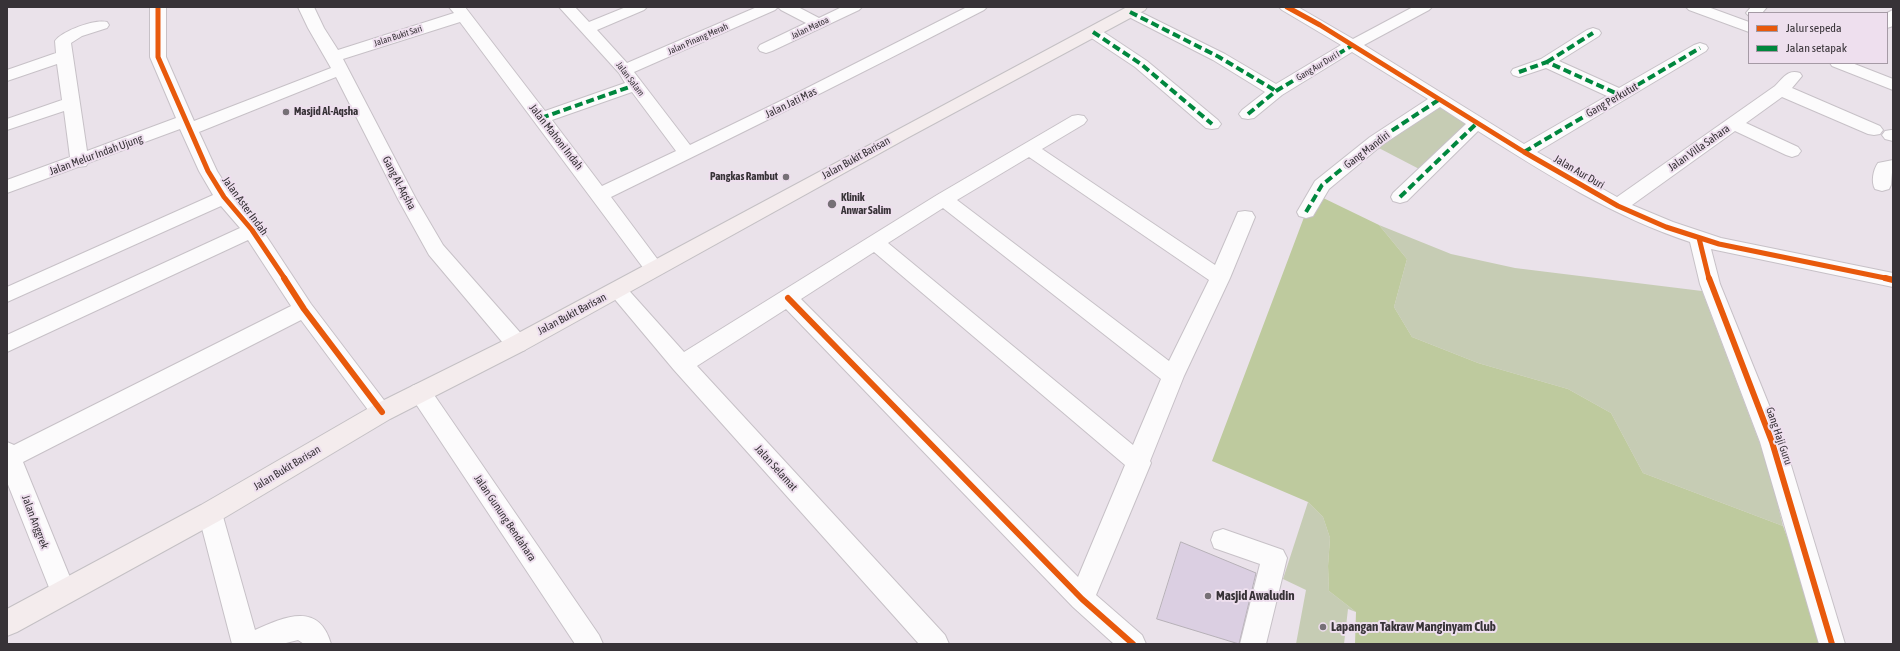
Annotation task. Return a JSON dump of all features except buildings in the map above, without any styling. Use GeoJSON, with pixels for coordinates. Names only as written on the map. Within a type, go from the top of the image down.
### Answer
{"type":"FeatureCollection","features":[{"type":"Feature","properties":{"kind":"main road","name":"Jalan Bukit Barisan"},"geometry":{"type":"LineString","coordinates":[[7,623],[210,513],[382,412],[517,344],[618,290],[654,268],[1134,10]]}},
{"type":"Feature","properties":{"kind":"street","name":"Jalan Aster Indah"},"geometry":{"type":"LineString","coordinates":[[158,7],[158,56],[208,171],[224,197],[252,230],[304,309],[382,412]]}},
{"type":"Feature","properties":{"kind":"street","name":"Gang Al-Aqsha"},"geometry":{"type":"LineString","coordinates":[[306,7],[407,199],[436,250],[517,344]]}},
{"type":"Feature","properties":{"kind":"street","name":"Jalan Salam"},"geometry":{"type":"LineString","coordinates":[[567,7],[625,70],[635,86],[688,154]]}},
{"type":"Feature","properties":{"kind":"street"},"geometry":{"type":"LineString","coordinates":[[586,28],[639,7]]}},
{"type":"Feature","properties":{"kind":"street","name":"Jalan Pinang Merah"},"geometry":{"type":"LineString","coordinates":[[625,70],[770,7]]}},
{"type":"Feature","properties":{"kind":"street"},"geometry":{"type":"LineString","coordinates":[[786,7],[819,24]]}},
{"type":"Feature","properties":{"kind":"street","name":"Jalan Matoa"},"geometry":{"type":"LineString","coordinates":[[766,48],[854,7]]}},
{"type":"Feature","properties":{"kind":"street","name":"Jalan Jati Mas"},"geometry":{"type":"LineString","coordinates":[[600,195],[688,154],[803,97],[979,7]]}},
{"type":"Feature","properties":{"kind":"street","name":"Jalan Aur Duri"},"geometry":{"type":"LineString","coordinates":[[1287,7],[1353,45],[1524,152],[1618,206],[1666,227],[1719,244],[1893,280]]}},
{"type":"Feature","properties":{"kind":"street","name":"Gang Aur Duri I"},"geometry":{"type":"LineString","coordinates":[[1248,114],[1276,91],[1353,45],[1424,7]]}},
{"type":"Feature","properties":{"kind":"street"},"geometry":{"type":"LineString","coordinates":[[1694,7],[1748,21]]}},
{"type":"Feature","properties":{"kind":"street"},"geometry":{"type":"LineString","coordinates":[[1134,10],[1219,57],[1276,91]]}},
{"type":"Feature","properties":{"kind":"street","name":"Jalan Bukit Sari"},"geometry":{"type":"LineString","coordinates":[[188,125],[337,64],[395,36],[460,11]]}},
{"type":"Feature","properties":{"kind":"street","name":"Jalan Mahoni Indah"},"geometry":{"type":"LineString","coordinates":[[460,11],[654,268]]}},
{"type":"Feature","properties":{"kind":"street"},"geometry":{"type":"LineString","coordinates":[[80,162],[63,41],[76,33],[101,24]]}},
{"type":"Feature","properties":{"kind":"street"},"geometry":{"type":"LineString","coordinates":[[1093,32],[1141,64],[1186,104],[1212,124]]}},
{"type":"Feature","properties":{"kind":"street"},"geometry":{"type":"LineString","coordinates":[[1519,72],[1546,62],[1593,33]]}},
{"type":"Feature","properties":{"kind":"street","name":"Gang Perkutut"},"geometry":{"type":"LineString","coordinates":[[1524,152],[1700,48]]}},
{"type":"Feature","properties":{"kind":"street"},"geometry":{"type":"LineString","coordinates":[[7,76],[64,56]]}},
{"type":"Feature","properties":{"kind":"street"},"geometry":{"type":"LineString","coordinates":[[1546,62],[1620,95]]}},
{"type":"Feature","properties":{"kind":"street"},"geometry":{"type":"LineString","coordinates":[[1848,65],[1893,85]]}},
{"type":"Feature","properties":{"kind":"street","name":"Jalan Villa Sahara"},"geometry":{"type":"LineString","coordinates":[[1618,206],[1781,90],[1794,76]]}},
{"type":"Feature","properties":{"kind":"street"},"geometry":{"type":"LineString","coordinates":[[540,118],[635,86]]}},
{"type":"Feature","properties":{"kind":"street"},"geometry":{"type":"LineString","coordinates":[[1781,90],[1886,133]]}},
{"type":"Feature","properties":{"kind":"street","name":"Gang Mandiri"},"geometry":{"type":"LineString","coordinates":[[1306,212],[1322,185],[1376,141],[1440,99]]}},
{"type":"Feature","properties":{"kind":"street"},"geometry":{"type":"LineString","coordinates":[[7,125],[72,102]]}},
{"type":"Feature","properties":{"kind":"street"},"geometry":{"type":"LineString","coordinates":[[682,364],[944,198],[1078,120]]}},
{"type":"Feature","properties":{"kind":"street"},"geometry":{"type":"LineString","coordinates":[[1400,197],[1477,123]]}},
{"type":"Feature","properties":{"kind":"street"},"geometry":{"type":"LineString","coordinates":[[1733,124],[1792,151]]}},
{"type":"Feature","properties":{"kind":"street","name":"Jalan Melur Indah Ujung"},"geometry":{"type":"LineString","coordinates":[[7,187],[188,125]]}},
{"type":"Feature","properties":{"kind":"street"},"geometry":{"type":"LineString","coordinates":[[1030,149],[1220,278]]}},
{"type":"Feature","properties":{"kind":"street"},"geometry":{"type":"LineString","coordinates":[[1882,185],[1884,167],[1893,166]]}},
{"type":"Feature","properties":{"kind":"street"},"geometry":{"type":"LineString","coordinates":[[7,295],[224,197]]}},
{"type":"Feature","properties":{"kind":"street"},"geometry":{"type":"LineString","coordinates":[[944,198],[1173,376]]}},
{"type":"Feature","properties":{"kind":"street"},"geometry":{"type":"LineString","coordinates":[[1082,599],[1173,376],[1220,278],[1245,217]]}},
{"type":"Feature","properties":{"kind":"street"},"geometry":{"type":"LineString","coordinates":[[7,344],[252,230]]}},
{"type":"Feature","properties":{"kind":"street","name":"Gang Haji Guru"},"geometry":{"type":"LineString","coordinates":[[1699,238],[1710,284],[1772,442],[1832,644]]}},
{"type":"Feature","properties":{"kind":"street"},"geometry":{"type":"LineString","coordinates":[[875,243],[1138,463]]}},
{"type":"Feature","properties":{"kind":"street","name":"Jalan Selamat"},"geometry":{"type":"LineString","coordinates":[[618,290],[682,364],[936,644]]}},
{"type":"Feature","properties":{"kind":"street"},"geometry":{"type":"LineString","coordinates":[[788,298],[1082,599],[1133,644]]}},
{"type":"Feature","properties":{"kind":"street"},"geometry":{"type":"LineString","coordinates":[[8,455],[304,309]]}},
{"type":"Feature","properties":{"kind":"street","name":"Jalan Gunung Bendahara"},"geometry":{"type":"LineString","coordinates":[[420,392],[590,644]]}},
{"type":"Feature","properties":{"kind":"street","name":"Jalan Anggrek"},"geometry":{"type":"LineString","coordinates":[[8,455],[63,592]]}},
{"type":"Feature","properties":{"kind":"street"},"geometry":{"type":"LineString","coordinates":[[210,513],[245,644]]}},
{"type":"Feature","properties":{"kind":"street"},"geometry":{"type":"LineString","coordinates":[[1223,540],[1274,558],[1253,644]]}},
{"type":"Feature","properties":{"kind":"street"},"geometry":{"type":"LineString","coordinates":[[253,644],[280,632],[301,627],[316,637],[318,644]]}},
{"type":"Feature","properties":{"kind":"green space"},"geometry":{"type":"Polygon","coordinates":[[[1437,104],[1475,124],[1423,171],[1375,146],[1437,104]]]}},
{"type":"Feature","properties":{"kind":"green space"},"geometry":{"type":"Polygon","coordinates":[[[1315,194],[1379,225],[1407,259],[1394,307],[1412,337],[1478,363],[1568,389],[1611,413],[1643,473],[1783,526],[1827,644],[1355,644],[1356,612],[1329,591],[1328,566],[1330,538],[1323,517],[1308,502],[1212,461],[1306,212],[1315,194]]]}},
{"type":"Feature","properties":{"kind":"green space"},"geometry":{"type":"Polygon","coordinates":[[[1379,225],[1451,254],[1515,268],[1702,291],[1768,465],[1783,526],[1643,473],[1611,413],[1568,389],[1478,363],[1412,337],[1394,307],[1407,259],[1379,225]]]}},
{"type":"Feature","properties":{"kind":"green space"},"geometry":{"type":"Polygon","coordinates":[[[1308,502],[1323,517],[1330,538],[1328,566],[1329,591],[1356,612],[1348,609],[1344,644],[1296,644],[1306,590],[1283,579],[1308,502]]]}},
{"type":"Feature","properties":{"kind":"marked path"},"geometry":{"type":"LineString","coordinates":[[1130,12],[1219,57],[1276,91]]}},
{"type":"Feature","properties":{"kind":"marked path"},"geometry":{"type":"LineString","coordinates":[[1093,32],[1141,64],[1212,124]]}},
{"type":"Feature","properties":{"kind":"marked path"},"geometry":{"type":"LineString","coordinates":[[1547,62],[1593,33]]}},
{"type":"Feature","properties":{"kind":"marked path"},"geometry":{"type":"LineString","coordinates":[[1248,114],[1276,91],[1353,45]]}},
{"type":"Feature","properties":{"kind":"marked path"},"geometry":{"type":"LineString","coordinates":[[1524,152],[1700,48]]}},
{"type":"Feature","properties":{"kind":"marked path"},"geometry":{"type":"LineString","coordinates":[[1519,72],[1547,62],[1620,95]]}},
{"type":"Feature","properties":{"kind":"marked path"},"geometry":{"type":"LineString","coordinates":[[541,118],[635,85]]}},
{"type":"Feature","properties":{"kind":"marked path"},"geometry":{"type":"LineString","coordinates":[[1306,212],[1322,185],[1376,141],[1440,99]]}},
{"type":"Feature","properties":{"kind":"marked path"},"geometry":{"type":"LineString","coordinates":[[1400,197],[1477,123]]}},
{"type":"Feature","properties":{"kind":"cycle path"},"geometry":{"type":"LineString","coordinates":[[158,7],[158,57],[208,171],[224,197],[252,230],[304,309],[382,412]]}},
{"type":"Feature","properties":{"kind":"cycle path"},"geometry":{"type":"LineString","coordinates":[[1287,7],[1320,25],[1524,152],[1618,206],[1666,227],[1719,244],[1893,280]]}},
{"type":"Feature","properties":{"kind":"cycle path"},"geometry":{"type":"LineString","coordinates":[[1699,238],[1710,284],[1772,442],[1832,644]]}},
{"type":"Feature","properties":{"kind":"cycle path"},"geometry":{"type":"LineString","coordinates":[[788,298],[1082,599],[1133,644]]}},
{"type":"Feature","properties":{"kind":"place","name":"Masjid Al-Aqsha"},"geometry":{"type":"Point","coordinates":[286,112]}},
{"type":"Feature","properties":{"kind":"place","name":"Pangkas Rambut"},"geometry":{"type":"Point","coordinates":[786,177]}},
{"type":"Feature","properties":{"kind":"place","name":"Klinik Anwar Salim"},"geometry":{"type":"Point","coordinates":[832,204]}},
{"type":"Feature","properties":{"kind":"place","name":"Masjid Awaludin"},"geometry":{"type":"Point","coordinates":[1208,596]}},
{"type":"Feature","properties":{"kind":"place","name":"Lapangan Takraw Manginyam Club"},"geometry":{"type":"Point","coordinates":[1323,627]}}]}
